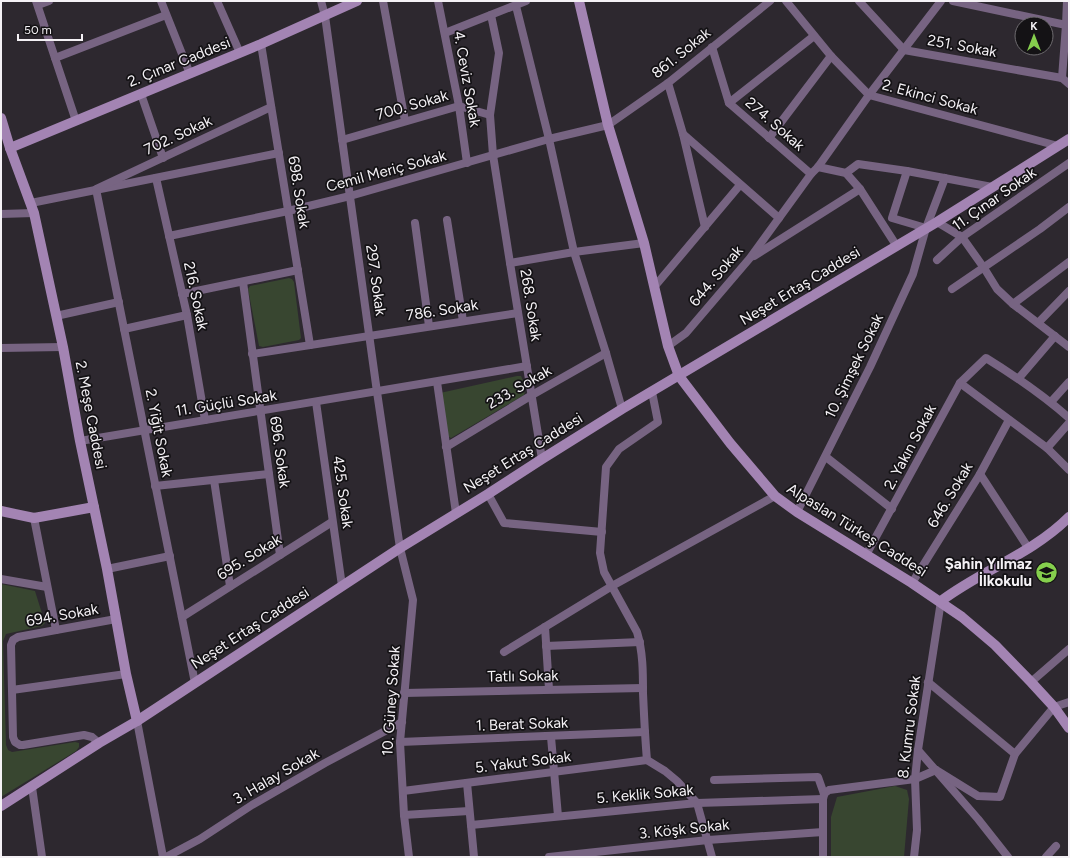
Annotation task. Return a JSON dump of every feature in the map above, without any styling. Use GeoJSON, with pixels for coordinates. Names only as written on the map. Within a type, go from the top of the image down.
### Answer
{"type":"FeatureCollection","features":[{"type":"Feature","properties":{"kind":"main road","name":"2. Çınar Caddesi"},"geometry":{"type":"LineString","coordinates":[[6,148],[190,74],[357,1]]}},
{"type":"Feature","properties":{"kind":"main road","name":"Alpaslan Türkeş Caddesi"},"geometry":{"type":"LineString","coordinates":[[579,1],[608,125],[644,243],[668,346],[680,376],[730,443],[775,496],[797,512],[941,601],[962,616],[995,645],[1031,682],[1054,707],[1069,728]]}},
{"type":"Feature","properties":{"kind":"main road","name":"2. Meşe Caddesi"},"geometry":{"type":"LineString","coordinates":[[1,118],[6,148],[31,203],[34,214],[63,347],[80,441],[107,569],[126,674],[137,721]]}},
{"type":"Feature","properties":{"kind":"main road","name":"Neşet Ertaş Caddesi"},"geometry":{"type":"LineString","coordinates":[[1,806],[99,743],[137,721],[400,548],[542,459],[622,409],[680,376],[896,245],[937,222],[1069,138]]}},
{"type":"Feature","properties":{"kind":"main road"},"geometry":{"type":"LineString","coordinates":[[1,511],[34,518],[94,507]]}},
{"type":"Feature","properties":{"kind":"main road"},"geometry":{"type":"LineString","coordinates":[[941,601],[954,591],[1030,549],[1069,517]]}},
{"type":"Feature","properties":{"kind":"street"},"geometry":{"type":"LineString","coordinates":[[49,1],[37,3],[76,121]]}},
{"type":"Feature","properties":{"kind":"street"},"geometry":{"type":"LineString","coordinates":[[160,1],[190,74]]}},
{"type":"Feature","properties":{"kind":"street"},"geometry":{"type":"LineString","coordinates":[[217,1],[240,53]]}},
{"type":"Feature","properties":{"kind":"street","name":"297. Sokak"},"geometry":{"type":"LineString","coordinates":[[321,1],[325,16],[400,548]]}},
{"type":"Feature","properties":{"kind":"street"},"geometry":{"type":"LineString","coordinates":[[383,1],[405,121]]}},
{"type":"Feature","properties":{"kind":"street","name":"4. Ceviz Sokak"},"geometry":{"type":"LineString","coordinates":[[438,1],[459,106],[468,163]]}},
{"type":"Feature","properties":{"kind":"street"},"geometry":{"type":"LineString","coordinates":[[445,33],[526,1]]}},
{"type":"Feature","properties":{"kind":"street","name":"861. Sokak"},"geometry":{"type":"LineString","coordinates":[[608,125],[668,83],[770,1]]}},
{"type":"Feature","properties":{"kind":"street","name":"2. Ekinci Sokak"},"geometry":{"type":"LineString","coordinates":[[786,1],[831,56],[869,95],[1058,146]]}},
{"type":"Feature","properties":{"kind":"street"},"geometry":{"type":"LineString","coordinates":[[859,1],[904,50]]}},
{"type":"Feature","properties":{"kind":"street","name":"644. Sokak"},"geometry":{"type":"LineString","coordinates":[[668,346],[686,333],[750,258],[778,218],[818,167],[869,95],[941,1]]}},
{"type":"Feature","properties":{"kind":"street"},"geometry":{"type":"LineString","coordinates":[[953,1],[1068,24]]}},
{"type":"Feature","properties":{"kind":"street"},"geometry":{"type":"LineString","coordinates":[[1067,1],[1068,24],[1066,63],[1062,78],[1069,84]]}},
{"type":"Feature","properties":{"kind":"street"},"geometry":{"type":"LineString","coordinates":[[516,6],[549,139],[574,252],[622,409]]}},
{"type":"Feature","properties":{"kind":"street"},"geometry":{"type":"LineString","coordinates":[[55,58],[166,15]]}},
{"type":"Feature","properties":{"kind":"street","name":"268. Sokak"},"geometry":{"type":"LineString","coordinates":[[491,15],[499,52],[490,116],[493,155],[542,459]]}},
{"type":"Feature","properties":{"kind":"street"},"geometry":{"type":"LineString","coordinates":[[729,104],[814,36]]}},
{"type":"Feature","properties":{"kind":"street","name":"698. Sokak"},"geometry":{"type":"LineString","coordinates":[[261,44],[310,345]]}},
{"type":"Feature","properties":{"kind":"street","name":"274. Sokak"},"geometry":{"type":"LineString","coordinates":[[712,47],[729,104],[811,174]]}},
{"type":"Feature","properties":{"kind":"street","name":"251. Sokak"},"geometry":{"type":"LineString","coordinates":[[904,50],[1062,78]]}},
{"type":"Feature","properties":{"kind":"street"},"geometry":{"type":"LineString","coordinates":[[769,138],[831,56]]}},
{"type":"Feature","properties":{"kind":"street"},"geometry":{"type":"LineString","coordinates":[[668,83],[683,134],[705,227]]}},
{"type":"Feature","properties":{"kind":"street"},"geometry":{"type":"LineString","coordinates":[[141,94],[163,158]]}},
{"type":"Feature","properties":{"kind":"street","name":"700. Sokak"},"geometry":{"type":"LineString","coordinates":[[342,140],[459,106],[490,116]]}},
{"type":"Feature","properties":{"kind":"street","name":"702. Sokak"},"geometry":{"type":"LineString","coordinates":[[96,190],[272,107]]}},
{"type":"Feature","properties":{"kind":"street","name":"Cemil Meriç Sokak"},"geometry":{"type":"LineString","coordinates":[[169,236],[288,211],[350,196],[549,139],[608,125]]}},
{"type":"Feature","properties":{"kind":"street"},"geometry":{"type":"LineString","coordinates":[[683,134],[778,218]]}},
{"type":"Feature","properties":{"kind":"street","name":"702. Sokak"},"geometry":{"type":"LineString","coordinates":[[31,203],[279,154]]}},
{"type":"Feature","properties":{"kind":"street","name":"11. Çınar Sokak"},"geometry":{"type":"LineString","coordinates":[[937,260],[962,237],[1069,163]]}},
{"type":"Feature","properties":{"kind":"street"},"geometry":{"type":"LineString","coordinates":[[846,173],[858,164],[907,171],[992,187]]}},
{"type":"Feature","properties":{"kind":"street"},"geometry":{"type":"LineString","coordinates":[[818,167],[846,173],[860,189],[896,245]]}},
{"type":"Feature","properties":{"kind":"street"},"geometry":{"type":"LineString","coordinates":[[907,171],[892,218],[926,228]]}},
{"type":"Feature","properties":{"kind":"street","name":"216. Sokak"},"geometry":{"type":"LineString","coordinates":[[156,178],[187,314],[205,420]]}},
{"type":"Feature","properties":{"kind":"street","name":"10. Şimşek Sokak"},"geometry":{"type":"LineString","coordinates":[[797,512],[870,367],[913,274],[926,228],[945,178]]}},
{"type":"Feature","properties":{"kind":"street"},"geometry":{"type":"LineString","coordinates":[[655,286],[740,185]]}},
{"type":"Feature","properties":{"kind":"street"},"geometry":{"type":"LineString","coordinates":[[750,258],[860,189]]}},
{"type":"Feature","properties":{"kind":"street","name":"2. Yiğit Sokak"},"geometry":{"type":"LineString","coordinates":[[96,190],[195,683]]}},
{"type":"Feature","properties":{"kind":"street"},"geometry":{"type":"LineString","coordinates":[[952,289],[1069,208]]}},
{"type":"Feature","properties":{"kind":"street"},"geometry":{"type":"LineString","coordinates":[[1,214],[34,214]]}},
{"type":"Feature","properties":{"kind":"street"},"geometry":{"type":"LineString","coordinates":[[447,220],[463,321]]}},
{"type":"Feature","properties":{"kind":"street"},"geometry":{"type":"LineString","coordinates":[[937,222],[962,237],[997,289],[1013,304],[1069,347]]}},
{"type":"Feature","properties":{"kind":"street"},"geometry":{"type":"LineString","coordinates":[[415,223],[429,326]]}},
{"type":"Feature","properties":{"kind":"street"},"geometry":{"type":"LineString","coordinates":[[510,263],[574,252],[644,243]]}},
{"type":"Feature","properties":{"kind":"street"},"geometry":{"type":"LineString","coordinates":[[1013,304],[1069,262]]}},
{"type":"Feature","properties":{"kind":"street"},"geometry":{"type":"LineString","coordinates":[[182,294],[298,270]]}},
{"type":"Feature","properties":{"kind":"street","name":"696. Sokak"},"geometry":{"type":"LineString","coordinates":[[243,282],[280,555]]}},
{"type":"Feature","properties":{"kind":"street"},"geometry":{"type":"LineString","coordinates":[[1038,323],[1069,291]]}},
{"type":"Feature","properties":{"kind":"street"},"geometry":{"type":"LineString","coordinates":[[56,316],[118,302]]}},
{"type":"Feature","properties":{"kind":"street","name":"786. Sokak"},"geometry":{"type":"LineString","coordinates":[[252,354],[518,313]]}},
{"type":"Feature","properties":{"kind":"street"},"geometry":{"type":"LineString","coordinates":[[124,328],[187,314]]}},
{"type":"Feature","properties":{"kind":"street"},"geometry":{"type":"LineString","coordinates":[[1055,336],[1019,378],[1051,402],[1069,418]]}},
{"type":"Feature","properties":{"kind":"street"},"geometry":{"type":"LineString","coordinates":[[1,348],[63,347]]}},
{"type":"Feature","properties":{"kind":"street","name":"233. Sokak"},"geometry":{"type":"LineString","coordinates":[[446,446],[606,353]]}},
{"type":"Feature","properties":{"kind":"street","name":"2. Yakın Sokak"},"geometry":{"type":"LineString","coordinates":[[866,555],[960,383],[986,358],[1019,378]]}},
{"type":"Feature","properties":{"kind":"street","name":"11. Güçlü Sokak"},"geometry":{"type":"LineString","coordinates":[[80,441],[527,366]]}},
{"type":"Feature","properties":{"kind":"street"},"geometry":{"type":"LineString","coordinates":[[437,382],[456,513]]}},
{"type":"Feature","properties":{"kind":"street"},"geometry":{"type":"LineString","coordinates":[[1051,402],[1069,382]]}},
{"type":"Feature","properties":{"kind":"street"},"geometry":{"type":"LineString","coordinates":[[960,383],[1047,448],[1069,470]]}},
{"type":"Feature","properties":{"kind":"street"},"geometry":{"type":"LineString","coordinates":[[652,392],[658,422],[619,449],[606,467],[600,553],[601,562],[604,572],[637,632],[640,642],[647,760],[665,771],[677,781],[697,803],[712,857]]}},
{"type":"Feature","properties":{"kind":"street","name":"425. Sokak"},"geometry":{"type":"LineString","coordinates":[[316,402],[342,586]]}},
{"type":"Feature","properties":{"kind":"street","name":"646. Sokak"},"geometry":{"type":"LineString","coordinates":[[912,583],[980,474],[1009,420]]}},
{"type":"Feature","properties":{"kind":"street"},"geometry":{"type":"LineString","coordinates":[[1047,448],[1069,423]]}},
{"type":"Feature","properties":{"kind":"street"},"geometry":{"type":"LineString","coordinates":[[826,457],[892,509]]}},
{"type":"Feature","properties":{"kind":"street"},"geometry":{"type":"LineString","coordinates":[[155,486],[269,474]]}},
{"type":"Feature","properties":{"kind":"street"},"geometry":{"type":"LineString","coordinates":[[980,474],[1030,549]]}},
{"type":"Feature","properties":{"kind":"street"},"geometry":{"type":"LineString","coordinates":[[214,480],[230,586]]}},
{"type":"Feature","properties":{"kind":"street"},"geometry":{"type":"LineString","coordinates":[[488,494],[504,523],[602,532]]}},
{"type":"Feature","properties":{"kind":"street"},"geometry":{"type":"LineString","coordinates":[[504,652],[612,586],[775,496]]}},
{"type":"Feature","properties":{"kind":"street"},"geometry":{"type":"LineString","coordinates":[[34,518],[56,630]]}},
{"type":"Feature","properties":{"kind":"street","name":"695. Sokak"},"geometry":{"type":"LineString","coordinates":[[182,617],[332,522]]}},
{"type":"Feature","properties":{"kind":"street","name":"10. Güney Sokak"},"geometry":{"type":"LineString","coordinates":[[400,548],[413,600],[400,742],[404,815],[409,857]]}},
{"type":"Feature","properties":{"kind":"street"},"geometry":{"type":"LineString","coordinates":[[107,569],[170,556]]}},
{"type":"Feature","properties":{"kind":"street"},"geometry":{"type":"LineString","coordinates":[[1,579],[47,587]]}},
{"type":"Feature","properties":{"kind":"street","name":"8. Kumru Sokak"},"geometry":{"type":"LineString","coordinates":[[914,857],[917,830],[916,779],[918,750],[941,601]]}},
{"type":"Feature","properties":{"kind":"street","name":"694. Sokak"},"geometry":{"type":"LineString","coordinates":[[99,743],[92,737],[84,735],[23,745],[17,744],[14,738],[11,646],[13,640],[18,637],[116,619]]}},
{"type":"Feature","properties":{"kind":"street"},"geometry":{"type":"LineString","coordinates":[[545,627],[549,690]]}},
{"type":"Feature","properties":{"kind":"street"},"geometry":{"type":"LineString","coordinates":[[546,646],[640,642]]}},
{"type":"Feature","properties":{"kind":"street"},"geometry":{"type":"LineString","coordinates":[[1031,682],[1069,649]]}},
{"type":"Feature","properties":{"kind":"street"},"geometry":{"type":"LineString","coordinates":[[12,690],[126,674]]}},
{"type":"Feature","properties":{"kind":"street"},"geometry":{"type":"LineString","coordinates":[[928,682],[1015,754]]}},
{"type":"Feature","properties":{"kind":"street","name":"Tatlı Sokak"},"geometry":{"type":"LineString","coordinates":[[404,693],[643,688]]}},
{"type":"Feature","properties":{"kind":"street"},"geometry":{"type":"LineString","coordinates":[[936,770],[978,796],[1000,796],[1015,754],[1054,707],[1069,702]]}},
{"type":"Feature","properties":{"kind":"street"},"geometry":{"type":"LineString","coordinates":[[137,721],[162,857]]}},
{"type":"Feature","properties":{"kind":"street","name":"3. Halay Sokak"},"geometry":{"type":"LineString","coordinates":[[166,857],[200,839],[252,805],[318,767],[402,722]]}},
{"type":"Feature","properties":{"kind":"street","name":"1. Berat Sokak"},"geometry":{"type":"LineString","coordinates":[[400,742],[645,732]]}},
{"type":"Feature","properties":{"kind":"street"},"geometry":{"type":"LineString","coordinates":[[551,737],[558,816]]}},
{"type":"Feature","properties":{"kind":"street"},"geometry":{"type":"LineString","coordinates":[[918,750],[978,818],[1008,857]]}},
{"type":"Feature","properties":{"kind":"street","name":"5. Yakut Sokak"},"geometry":{"type":"LineString","coordinates":[[403,791],[647,760]]}},
{"type":"Feature","properties":{"kind":"street","name":"5. Keklik Sokak"},"geometry":{"type":"LineString","coordinates":[[471,825],[697,803],[823,797],[829,790],[916,779],[936,770]]}},
{"type":"Feature","properties":{"kind":"street"},"geometry":{"type":"LineString","coordinates":[[714,780],[818,777],[823,797],[823,857]]}},
{"type":"Feature","properties":{"kind":"street"},"geometry":{"type":"LineString","coordinates":[[467,783],[474,857]]}},
{"type":"Feature","properties":{"kind":"street"},"geometry":{"type":"LineString","coordinates":[[32,787],[42,857]]}},
{"type":"Feature","properties":{"kind":"street"},"geometry":{"type":"LineString","coordinates":[[404,815],[469,811]]}},
{"type":"Feature","properties":{"kind":"street","name":"3. Köşk Sokak"},"geometry":{"type":"LineString","coordinates":[[549,857],[708,840],[823,832]]}},
{"type":"Feature","properties":{"kind":"street"},"geometry":{"type":"LineString","coordinates":[[1046,857],[1056,846]]}},
{"type":"Feature","properties":{"kind":"green space"},"geometry":{"type":"Polygon","coordinates":[[[289,278],[294,282],[301,338],[299,340],[263,347],[259,346],[248,289],[250,286],[289,278]]]}},
{"type":"Feature","properties":{"kind":"green space"},"geometry":{"type":"Polygon","coordinates":[[[521,376],[523,381],[525,388],[524,395],[451,438],[446,435],[440,393],[521,376]]]}},
{"type":"Feature","properties":{"kind":"green space"},"geometry":{"type":"Polygon","coordinates":[[[1,584],[35,591],[45,623],[42,626],[6,634],[3,641],[6,745],[8,750],[12,752],[75,742],[79,743],[79,747],[76,751],[1,797],[1,584]]]}},
{"type":"Feature","properties":{"kind":"green space"},"geometry":{"type":"Polygon","coordinates":[[[895,786],[907,790],[909,799],[904,857],[831,857],[831,817],[837,797],[895,786]]]}},
{"type":"Feature","properties":{"kind":"place","name":"Şahin Yılmaz İlkokulu"},"geometry":{"type":"Point","coordinates":[1047,573]}}]}
